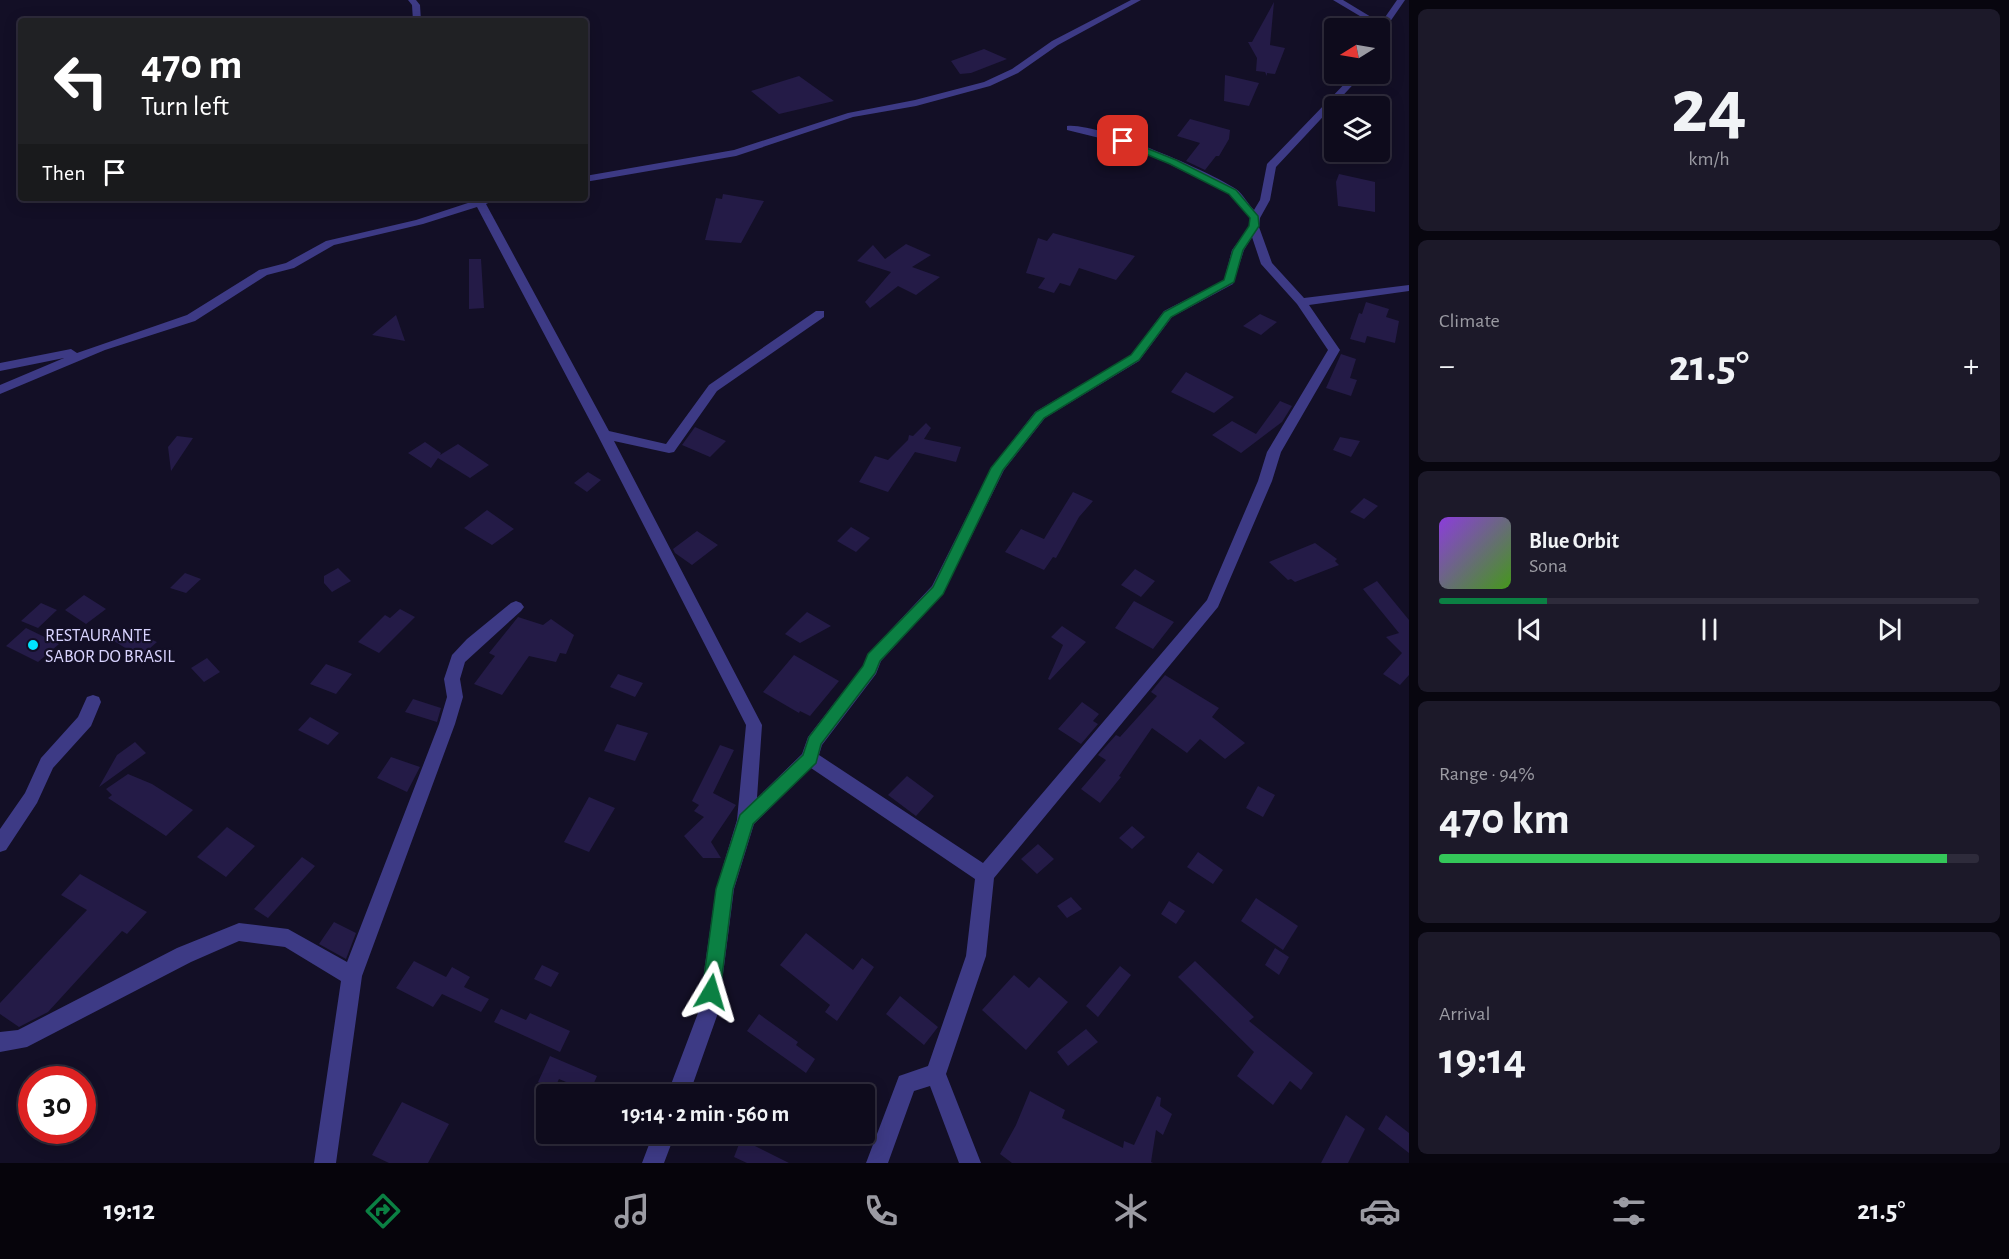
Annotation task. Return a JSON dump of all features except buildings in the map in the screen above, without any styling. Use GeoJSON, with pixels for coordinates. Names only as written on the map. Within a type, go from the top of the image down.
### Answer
{"type":"FeatureCollection","features":[{"type":"Feature","properties":{"kind":"street"},"geometry":{"type":"LineString","coordinates":[[412,0],[416,5],[417,18]]}},
{"type":"Feature","properties":{"kind":"street"},"geometry":{"type":"LineString","coordinates":[[588,178],[736,153],[851,115],[916,103],[987,84],[1015,71],[1055,43],[1137,0]]}},
{"type":"Feature","properties":{"kind":"street"},"geometry":{"type":"LineString","coordinates":[[1337,0],[1365,18]]}},
{"type":"Feature","properties":{"kind":"street"},"geometry":{"type":"LineString","coordinates":[[1388,18],[1401,0]]}},
{"type":"Feature","properties":{"kind":"street"},"geometry":{"type":"LineString","coordinates":[[746,820],[810,758],[814,742],[870,669],[874,658],[938,590],[998,468],[1040,415],[1135,358],[1168,315],[1229,282],[1238,250],[1265,200],[1271,166],[1349,84]]}},
{"type":"Feature","properties":{"kind":"street"},"geometry":{"type":"LineString","coordinates":[[970,1163],[936,1074],[976,956],[985,875],[1213,603],[1265,481],[1274,452],[1334,350],[1301,302],[1267,264],[1255,222],[1233,192],[1173,162],[1123,141],[1070,128]]}},
{"type":"Feature","properties":{"kind":"street"},"geometry":{"type":"LineString","coordinates":[[0,390],[101,347],[191,318],[263,272],[291,266],[330,243],[419,222],[478,201]]}},
{"type":"Feature","properties":{"kind":"street"},"geometry":{"type":"LineString","coordinates":[[485,201],[754,725],[746,820],[724,889],[708,1013],[682,1084]]}},
{"type":"Feature","properties":{"kind":"street"},"geometry":{"type":"LineString","coordinates":[[1301,302],[1409,288]]}},
{"type":"Feature","properties":{"kind":"street"},"geometry":{"type":"LineString","coordinates":[[604,434],[669,449],[713,388],[820,314]]}},
{"type":"Feature","properties":{"kind":"street"},"geometry":{"type":"LineString","coordinates":[[0,367],[101,347]]}},
{"type":"Feature","properties":{"kind":"street"},"geometry":{"type":"LineString","coordinates":[[324,1163],[352,976],[447,724],[455,697],[452,679],[458,659],[473,643],[516,607]]}},
{"type":"Feature","properties":{"kind":"street"},"geometry":{"type":"LineString","coordinates":[[0,844],[31,798],[47,763],[85,722],[93,702]]}},
{"type":"Feature","properties":{"kind":"street"},"geometry":{"type":"LineString","coordinates":[[810,758],[985,875]]}},
{"type":"Feature","properties":{"kind":"street"},"geometry":{"type":"LineString","coordinates":[[0,1042],[20,1040],[184,955],[239,932],[288,938],[352,976]]}},
{"type":"Feature","properties":{"kind":"street"},"geometry":{"type":"LineString","coordinates":[[878,1163],[906,1083],[936,1074]]}},
{"type":"Feature","properties":{"kind":"street"},"geometry":{"type":"LineString","coordinates":[[653,1163],[660,1144]]}},
{"type":"Feature","properties":{"kind":"place","name":"RESTAURANTE SABOR DO BRASIL"},"geometry":{"type":"Point","coordinates":[33,645]}},
{"type":"Feature","properties":{"kind":"route"},"geometry":{"type":"LineString","coordinates":[[711,992],[724,889],[746,820],[810,758],[814,742],[870,669],[874,658],[938,590],[998,468],[1040,415],[1135,358],[1168,315],[1197,297],[1229,282],[1238,250],[1254,226],[1255,218],[1233,192],[1173,162],[1123,141]]}}]}
